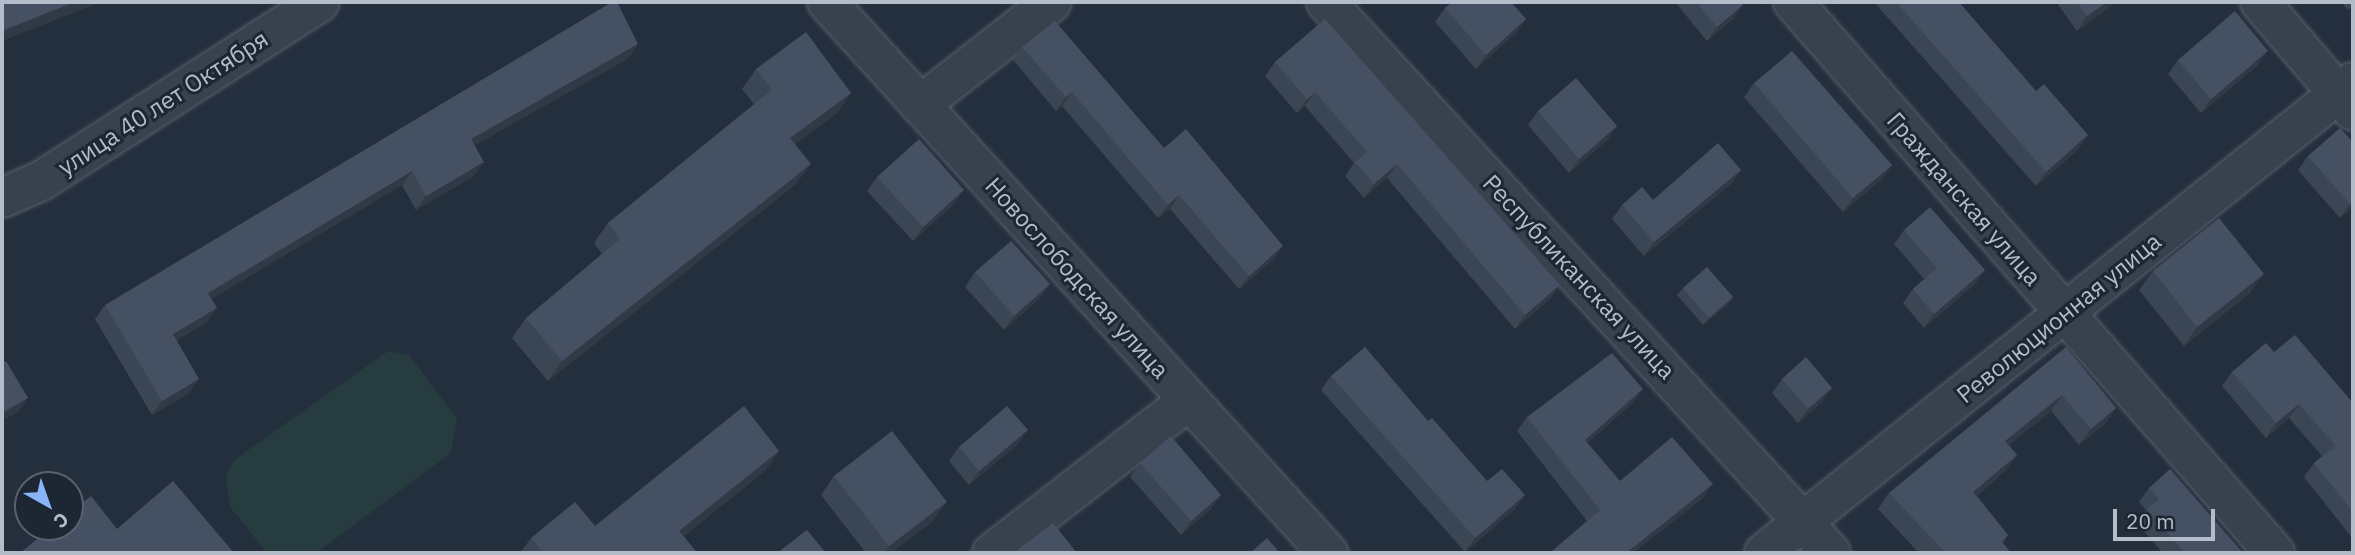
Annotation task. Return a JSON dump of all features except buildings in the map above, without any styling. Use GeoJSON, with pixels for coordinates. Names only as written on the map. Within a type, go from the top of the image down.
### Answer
{"type":"FeatureCollection","features":[{"type":"Feature","properties":{"kind":"street","name":"улица 40 лет Октября"},"geometry":{"type":"LineString","coordinates":[[2,198],[41,181],[320,2]]}},
{"type":"Feature","properties":{"kind":"street","name":"Новослободская улица"},"geometry":{"type":"LineString","coordinates":[[827,2],[1328,553]]}},
{"type":"Feature","properties":{"kind":"street"},"geometry":{"type":"LineString","coordinates":[[920,105],[1052,2]]}},
{"type":"Feature","properties":{"kind":"street","name":"Республиканская улица"},"geometry":{"type":"LineString","coordinates":[[1326,2],[1831,553]]}},
{"type":"Feature","properties":{"kind":"street","name":"Гражданская улица"},"geometry":{"type":"LineString","coordinates":[[1793,2],[2063,314],[2275,553]]}},
{"type":"Feature","properties":{"kind":"street"},"geometry":{"type":"LineString","coordinates":[[2260,2],[2348,96]]}},
{"type":"Feature","properties":{"kind":"street","name":"Революционная улица"},"geometry":{"type":"LineString","coordinates":[[1764,553],[2063,314],[2348,96]]}},
{"type":"Feature","properties":{"kind":"street"},"geometry":{"type":"LineString","coordinates":[[992,553],[1189,400]]}},
{"type":"Feature","properties":{"kind":"green space"},"geometry":{"type":"Polygon","coordinates":[[[388,351],[409,355],[457,418],[451,453],[316,553],[267,553],[230,507],[226,476],[234,460],[388,351]]]}}]}
